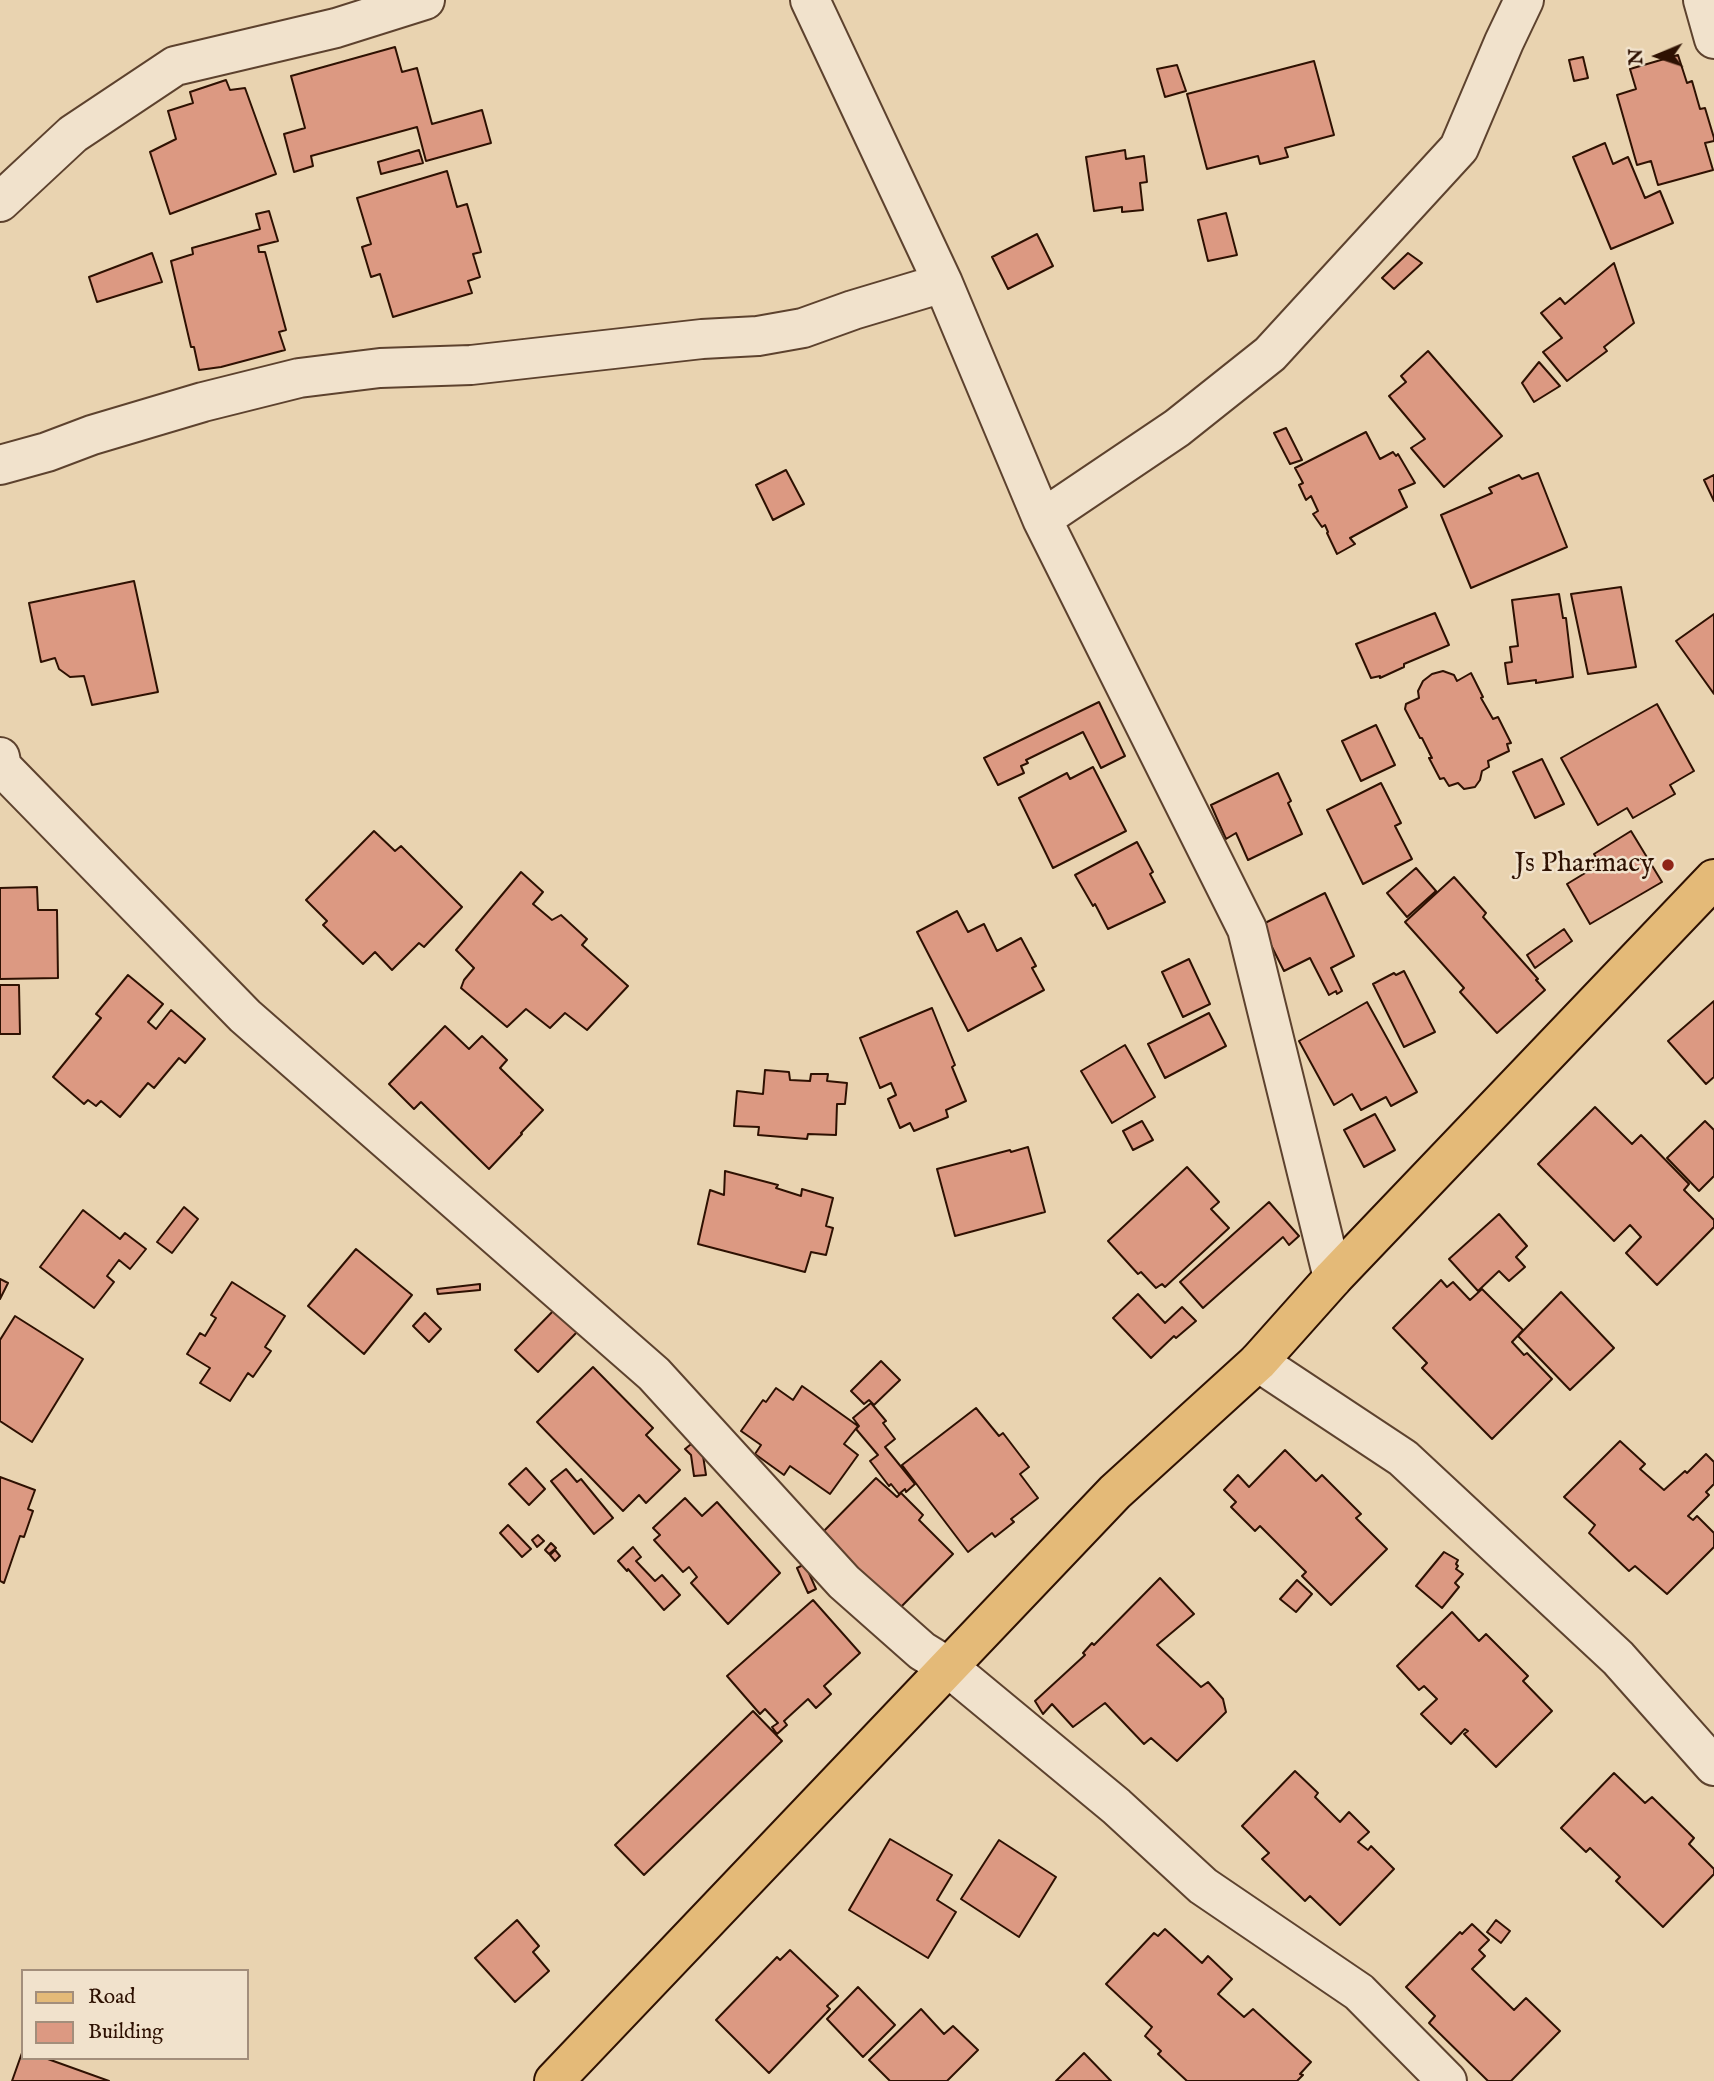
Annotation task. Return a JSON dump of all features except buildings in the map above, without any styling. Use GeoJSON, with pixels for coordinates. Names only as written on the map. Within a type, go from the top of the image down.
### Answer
{"type":"FeatureCollection","features":[{"type":"Feature","properties":{"kind":"main road"},"geometry":{"type":"LineString","coordinates":[[554,2081],[1115,1492],[1258,1362],[1333,1278],[1714,879]]}},
{"type":"Feature","properties":{"kind":"street"},"geometry":{"type":"LineString","coordinates":[[0,202],[73,134],[175,66],[335,27],[425,0]]}},
{"type":"Feature","properties":{"kind":"street"},"geometry":{"type":"LineString","coordinates":[[810,0],[943,283],[1042,519],[1247,929],[1333,1278]]}},
{"type":"Feature","properties":{"kind":"street"},"geometry":{"type":"LineString","coordinates":[[1042,519],[1177,428],[1270,354],[1459,148],[1524,0]]}},
{"type":"Feature","properties":{"kind":"street"},"geometry":{"type":"LineString","coordinates":[[1703,0],[1714,39]]}},
{"type":"Feature","properties":{"kind":"street"},"geometry":{"type":"LineString","coordinates":[[0,465],[203,402],[299,378],[380,368],[471,365],[702,339],[758,336],[803,328],[943,283]]}},
{"type":"Feature","properties":{"kind":"street"},"geometry":{"type":"LineString","coordinates":[[0,757],[2,767],[10,776],[245,1016],[654,1374],[844,1582],[922,1651],[948,1667],[1116,1806],[1203,1886],[1359,1992],[1445,2080]]}},
{"type":"Feature","properties":{"kind":"street"},"geometry":{"type":"LineString","coordinates":[[1258,1362],[1403,1458],[1618,1658],[1714,1766]]}},
{"type":"Feature","properties":{"kind":"place","name":"Js Pharmacy"},"geometry":{"type":"Point","coordinates":[1668,865]}}]}
